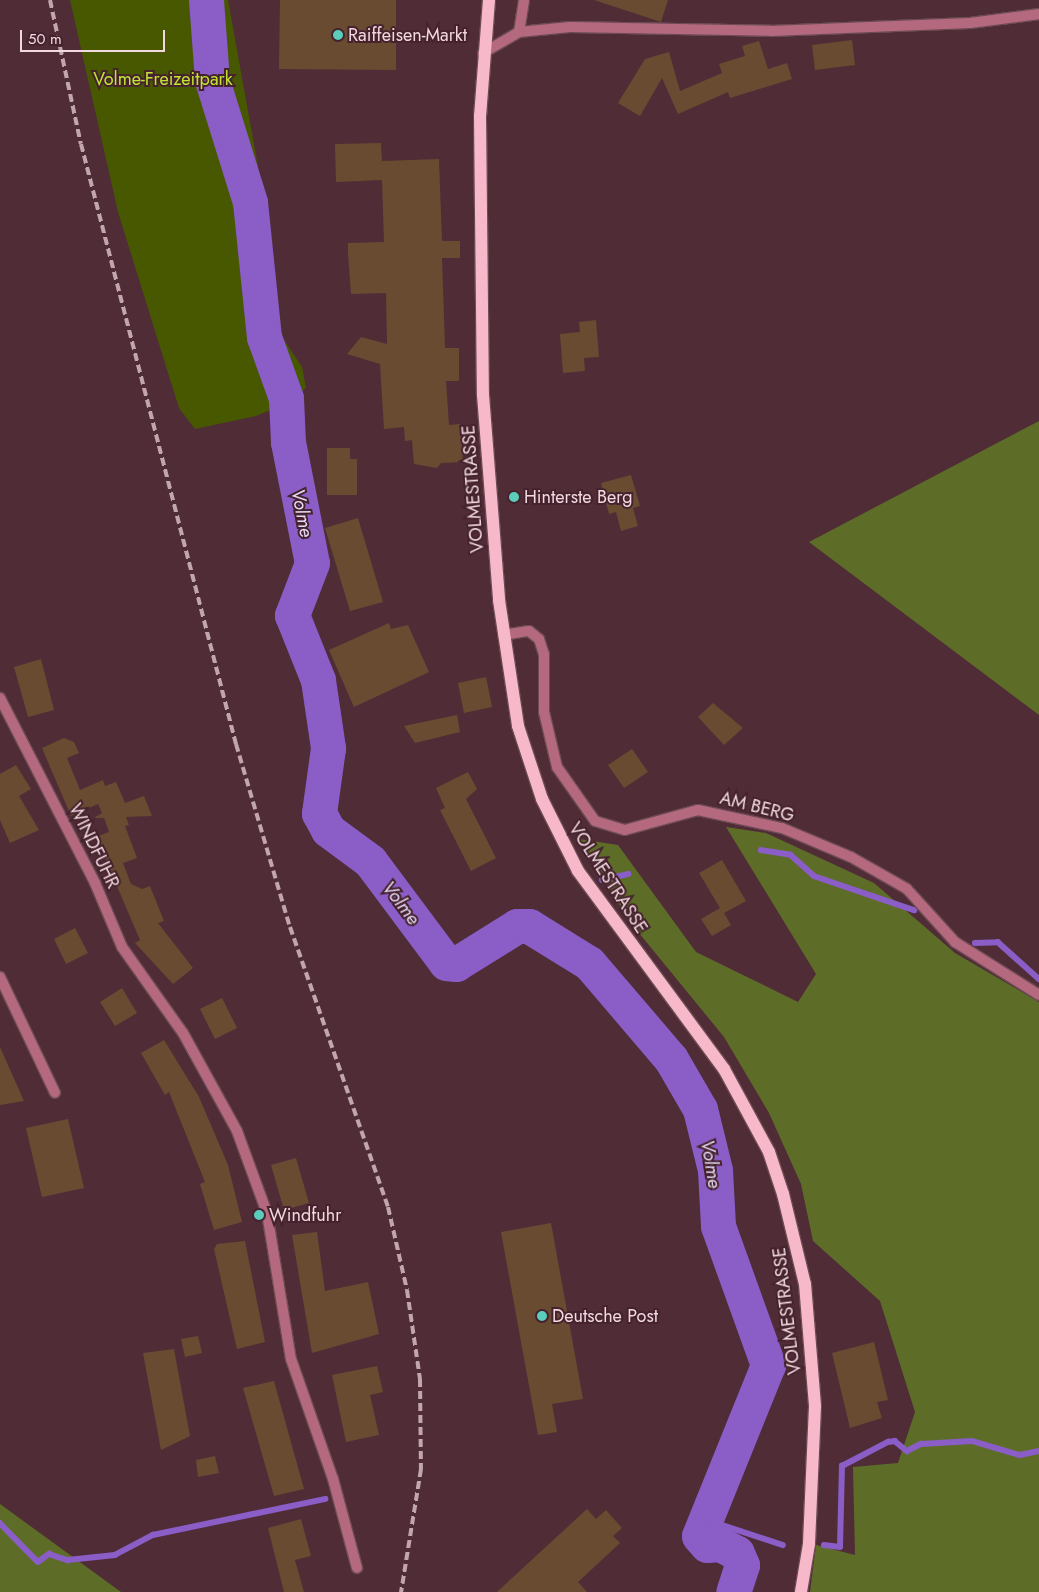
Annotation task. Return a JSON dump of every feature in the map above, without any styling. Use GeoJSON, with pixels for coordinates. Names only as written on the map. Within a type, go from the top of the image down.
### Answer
{"type":"FeatureCollection","features":[{"type":"Feature","properties":{"kind":"main road","name":"VOLMESTRASSE"},"geometry":{"type":"LineString","coordinates":[[489,0],[483,53],[483,395],[503,635],[518,726],[558,835],[613,924],[724,1069],[769,1152],[783,1194],[805,1284],[815,1406],[809,1544],[801,1592]]}},
{"type":"Feature","properties":{"kind":"street"},"geometry":{"type":"LineString","coordinates":[[519,32],[524,0]]}},
{"type":"Feature","properties":{"kind":"street"},"geometry":{"type":"LineString","coordinates":[[483,53],[519,32],[570,27],[771,31],[970,23],[1039,14]]}},
{"type":"Feature","properties":{"kind":"street","name":"AM BERG"},"geometry":{"type":"LineString","coordinates":[[503,635],[529,631],[539,639],[544,654],[544,712],[557,767],[595,821],[626,830],[698,810],[782,828],[851,857],[907,889],[955,942],[1039,995]]}},
{"type":"Feature","properties":{"kind":"street","name":"WINDFUHR"},"geometry":{"type":"LineString","coordinates":[[0,698],[95,882],[122,947],[183,1033],[237,1132],[267,1213],[290,1359],[333,1479],[356,1568]]}},
{"type":"Feature","properties":{"kind":"street"},"geometry":{"type":"LineString","coordinates":[[0,977],[54,1093]]}},
{"type":"Feature","properties":{"kind":"green space","name":"Volme-Freizeitpark"},"geometry":{"type":"Polygon","coordinates":[[[70,0],[228,0],[269,228],[282,337],[302,367],[306,388],[282,405],[256,416],[195,429],[179,408],[118,212],[70,0]]]}},
{"type":"Feature","properties":{"kind":"green space"},"geometry":{"type":"Polygon","coordinates":[[[1039,421],[1039,715],[809,542],[1039,421]]]}},
{"type":"Feature","properties":{"kind":"green space"},"geometry":{"type":"Polygon","coordinates":[[[726,827],[766,833],[874,883],[955,953],[1039,1002],[1039,1592],[810,1592],[816,1545],[855,1555],[853,1467],[898,1463],[915,1412],[880,1301],[813,1241],[801,1184],[769,1113],[724,1037],[630,922],[579,839],[618,845],[696,952],[798,1002],[816,974],[726,827]]]}},
{"type":"Feature","properties":{"kind":"green space"},"geometry":{"type":"Polygon","coordinates":[[[0,1504],[121,1592],[0,1592],[0,1504]]]}},
{"type":"Feature","properties":{"kind":"building","name":"Raiffeisen-Markt"},"geometry":{"type":"Polygon","coordinates":[[[280,0],[396,0],[396,70],[279,69],[280,0]]]}},
{"type":"Feature","properties":{"kind":"building"},"geometry":{"type":"Polygon","coordinates":[[[594,0],[668,0],[661,22],[594,0]]]}},
{"type":"Feature","properties":{"kind":"building"},"geometry":{"type":"Polygon","coordinates":[[[852,40],[855,65],[815,70],[812,45],[852,40]]]}},
{"type":"Feature","properties":{"kind":"building"},"geometry":{"type":"Polygon","coordinates":[[[759,41],[768,69],[787,63],[792,79],[730,98],[728,92],[678,114],[662,78],[640,116],[618,103],[645,59],[669,52],[680,91],[722,73],[719,64],[745,56],[742,46],[759,41]]]}},
{"type":"Feature","properties":{"kind":"building"},"geometry":{"type":"Polygon","coordinates":[[[381,143],[382,161],[439,159],[442,241],[460,241],[460,258],[442,258],[445,348],[459,348],[459,381],[446,381],[449,425],[460,424],[463,462],[441,463],[437,468],[414,464],[412,440],[405,441],[404,427],[384,429],[380,364],[347,354],[361,337],[387,344],[386,293],[351,294],[348,254],[348,243],[384,242],[382,180],[336,182],[335,144],[381,143]]]}},
{"type":"Feature","properties":{"kind":"building"},"geometry":{"type":"Polygon","coordinates":[[[596,320],[599,357],[584,358],[585,371],[563,373],[560,334],[580,332],[579,322],[596,320]]]}},
{"type":"Feature","properties":{"kind":"building"},"geometry":{"type":"Polygon","coordinates":[[[327,448],[350,448],[350,459],[357,459],[357,495],[327,495],[327,448]]]}},
{"type":"Feature","properties":{"kind":"building"},"geometry":{"type":"Polygon","coordinates":[[[631,475],[640,506],[633,508],[638,526],[621,531],[616,512],[609,514],[601,483],[631,475]]]}},
{"type":"Feature","properties":{"kind":"building"},"geometry":{"type":"Polygon","coordinates":[[[358,518],[383,602],[350,611],[325,528],[358,518]]]}},
{"type":"Feature","properties":{"kind":"building"},"geometry":{"type":"Polygon","coordinates":[[[389,623],[391,629],[408,625],[429,672],[354,707],[329,650],[389,623]]]}},
{"type":"Feature","properties":{"kind":"building"},"geometry":{"type":"Polygon","coordinates":[[[41,659],[54,710],[28,717],[14,667],[41,659]]]}},
{"type":"Feature","properties":{"kind":"building"},"geometry":{"type":"Polygon","coordinates":[[[486,677],[492,707],[464,713],[458,683],[486,677]]]}},
{"type":"Feature","properties":{"kind":"building"},"geometry":{"type":"Polygon","coordinates":[[[713,703],[743,728],[724,745],[698,717],[713,703]]]}},
{"type":"Feature","properties":{"kind":"building"},"geometry":{"type":"Polygon","coordinates":[[[457,715],[460,732],[415,743],[404,726],[457,715]]]}},
{"type":"Feature","properties":{"kind":"building"},"geometry":{"type":"Polygon","coordinates":[[[64,738],[74,742],[79,753],[67,758],[80,790],[103,780],[105,786],[116,782],[125,803],[144,796],[152,816],[126,817],[129,825],[125,826],[137,858],[123,863],[131,884],[142,889],[150,886],[164,921],[158,923],[193,968],[173,984],[135,943],[140,940],[96,837],[109,832],[104,818],[94,818],[102,813],[98,804],[71,816],[42,748],[64,738]]]}},
{"type":"Feature","properties":{"kind":"building"},"geometry":{"type":"Polygon","coordinates":[[[632,749],[648,772],[624,788],[608,765],[632,749]]]}},
{"type":"Feature","properties":{"kind":"building"},"geometry":{"type":"Polygon","coordinates":[[[16,765],[31,789],[19,796],[39,830],[10,843],[0,820],[0,774],[16,765]]]}},
{"type":"Feature","properties":{"kind":"building"},"geometry":{"type":"Polygon","coordinates":[[[468,772],[477,789],[466,799],[496,858],[471,871],[440,810],[445,808],[436,788],[468,772]]]}},
{"type":"Feature","properties":{"kind":"building"},"geometry":{"type":"Polygon","coordinates":[[[722,860],[746,901],[724,913],[731,925],[712,936],[701,919],[720,908],[699,873],[722,860]]]}},
{"type":"Feature","properties":{"kind":"building"},"geometry":{"type":"Polygon","coordinates":[[[75,928],[88,953],[66,964],[54,939],[75,928]]]}},
{"type":"Feature","properties":{"kind":"building"},"geometry":{"type":"Polygon","coordinates":[[[122,988],[137,1013],[115,1026],[100,1002],[122,988]]]}},
{"type":"Feature","properties":{"kind":"building"},"geometry":{"type":"Polygon","coordinates":[[[222,998],[237,1028],[215,1039],[200,1009],[222,998]]]}},
{"type":"Feature","properties":{"kind":"building"},"geometry":{"type":"Polygon","coordinates":[[[164,1040],[199,1097],[228,1165],[242,1222],[214,1230],[200,1184],[205,1182],[169,1092],[165,1095],[141,1053],[164,1040]]]}},
{"type":"Feature","properties":{"kind":"building"},"geometry":{"type":"Polygon","coordinates":[[[0,1047],[24,1101],[0,1105],[0,1047]]]}},
{"type":"Feature","properties":{"kind":"building"},"geometry":{"type":"Polygon","coordinates":[[[68,1119],[84,1188],[42,1197],[26,1128],[68,1119]]]}},
{"type":"Feature","properties":{"kind":"building"},"geometry":{"type":"Polygon","coordinates":[[[296,1158],[309,1203],[284,1210],[271,1165],[296,1158]]]}},
{"type":"Feature","properties":{"kind":"building","name":"Deutsche Post"},"geometry":{"type":"Polygon","coordinates":[[[551,1223],[583,1399],[552,1404],[557,1432],[538,1435],[501,1232],[551,1223]]]}},
{"type":"Feature","properties":{"kind":"building"},"geometry":{"type":"Polygon","coordinates":[[[317,1232],[325,1291],[368,1282],[379,1334],[312,1353],[292,1235],[317,1232]]]}},
{"type":"Feature","properties":{"kind":"building"},"geometry":{"type":"Polygon","coordinates":[[[245,1241],[265,1342],[237,1349],[214,1249],[217,1244],[245,1241]]]}},
{"type":"Feature","properties":{"kind":"building"},"geometry":{"type":"Polygon","coordinates":[[[198,1336],[202,1353],[185,1357],[181,1339],[198,1336]]]}},
{"type":"Feature","properties":{"kind":"building"},"geometry":{"type":"Polygon","coordinates":[[[874,1342],[888,1400],[877,1402],[882,1418],[850,1428],[832,1353],[874,1342]]]}},
{"type":"Feature","properties":{"kind":"building"},"geometry":{"type":"Polygon","coordinates":[[[174,1349],[190,1436],[161,1450],[143,1353],[174,1349]]]}},
{"type":"Feature","properties":{"kind":"building"},"geometry":{"type":"Polygon","coordinates":[[[377,1366],[383,1392],[370,1395],[379,1435],[346,1442],[332,1375],[377,1366]]]}},
{"type":"Feature","properties":{"kind":"building"},"geometry":{"type":"Polygon","coordinates":[[[274,1381],[304,1489],[274,1496],[243,1388],[274,1381]]]}},
{"type":"Feature","properties":{"kind":"building"},"geometry":{"type":"Polygon","coordinates":[[[215,1456],[219,1473],[198,1477],[196,1460],[215,1456]]]}},
{"type":"Feature","properties":{"kind":"building"},"geometry":{"type":"Polygon","coordinates":[[[587,1509],[596,1519],[606,1510],[622,1528],[613,1536],[620,1543],[578,1582],[587,1592],[497,1592],[587,1509]]]}},
{"type":"Feature","properties":{"kind":"building"},"geometry":{"type":"Polygon","coordinates":[[[301,1519],[311,1556],[295,1560],[304,1592],[284,1592],[268,1528],[301,1519]]]}},
{"type":"Feature","properties":{"kind":"waterway","name":"Volme"},"geometry":{"type":"LineString","coordinates":[[206,0],[212,80],[250,202],[264,337],[286,398],[288,442],[312,563],[292,615],[318,680],[328,748],[319,813],[328,830],[370,861],[446,963],[456,964],[517,926],[529,926],[589,963],[671,1059],[700,1109],[715,1170],[718,1226],[768,1365],[699,1536],[707,1545],[720,1544],[737,1553],[742,1565],[733,1592]]}},
{"type":"Feature","properties":{"kind":"waterway"},"geometry":{"type":"LineString","coordinates":[[761,850],[791,855],[814,876],[914,910]]}},
{"type":"Feature","properties":{"kind":"waterway"},"geometry":{"type":"LineString","coordinates":[[602,880],[628,874]]}},
{"type":"Feature","properties":{"kind":"waterway"},"geometry":{"type":"LineString","coordinates":[[975,943],[998,942],[1039,979]]}},
{"type":"Feature","properties":{"kind":"waterway"},"geometry":{"type":"LineString","coordinates":[[824,1545],[840,1547],[842,1466],[888,1442],[895,1441],[907,1451],[921,1444],[972,1441],[1020,1455],[1039,1451]]}},
{"type":"Feature","properties":{"kind":"waterway"},"geometry":{"type":"LineString","coordinates":[[0,1523],[38,1562],[49,1554],[68,1560],[115,1555],[153,1535],[325,1499]]}},
{"type":"Feature","properties":{"kind":"waterway"},"geometry":{"type":"LineString","coordinates":[[704,1519],[783,1545]]}},
{"type":"Feature","properties":{"kind":"railway"},"geometry":{"type":"LineString","coordinates":[[50,0],[81,144],[236,744],[290,927],[388,1207],[407,1290],[420,1379],[421,1469],[401,1592]]}},
{"type":"Feature","properties":{"kind":"place","name":"Raiffeisen-Markt"},"geometry":{"type":"Point","coordinates":[338,35]}},
{"type":"Feature","properties":{"kind":"place","name":"Hinterste Berg"},"geometry":{"type":"Point","coordinates":[514,497]}},
{"type":"Feature","properties":{"kind":"place","name":"Windfuhr"},"geometry":{"type":"Point","coordinates":[259,1215]}},
{"type":"Feature","properties":{"kind":"place","name":"Deutsche Post"},"geometry":{"type":"Point","coordinates":[542,1316]}}]}
